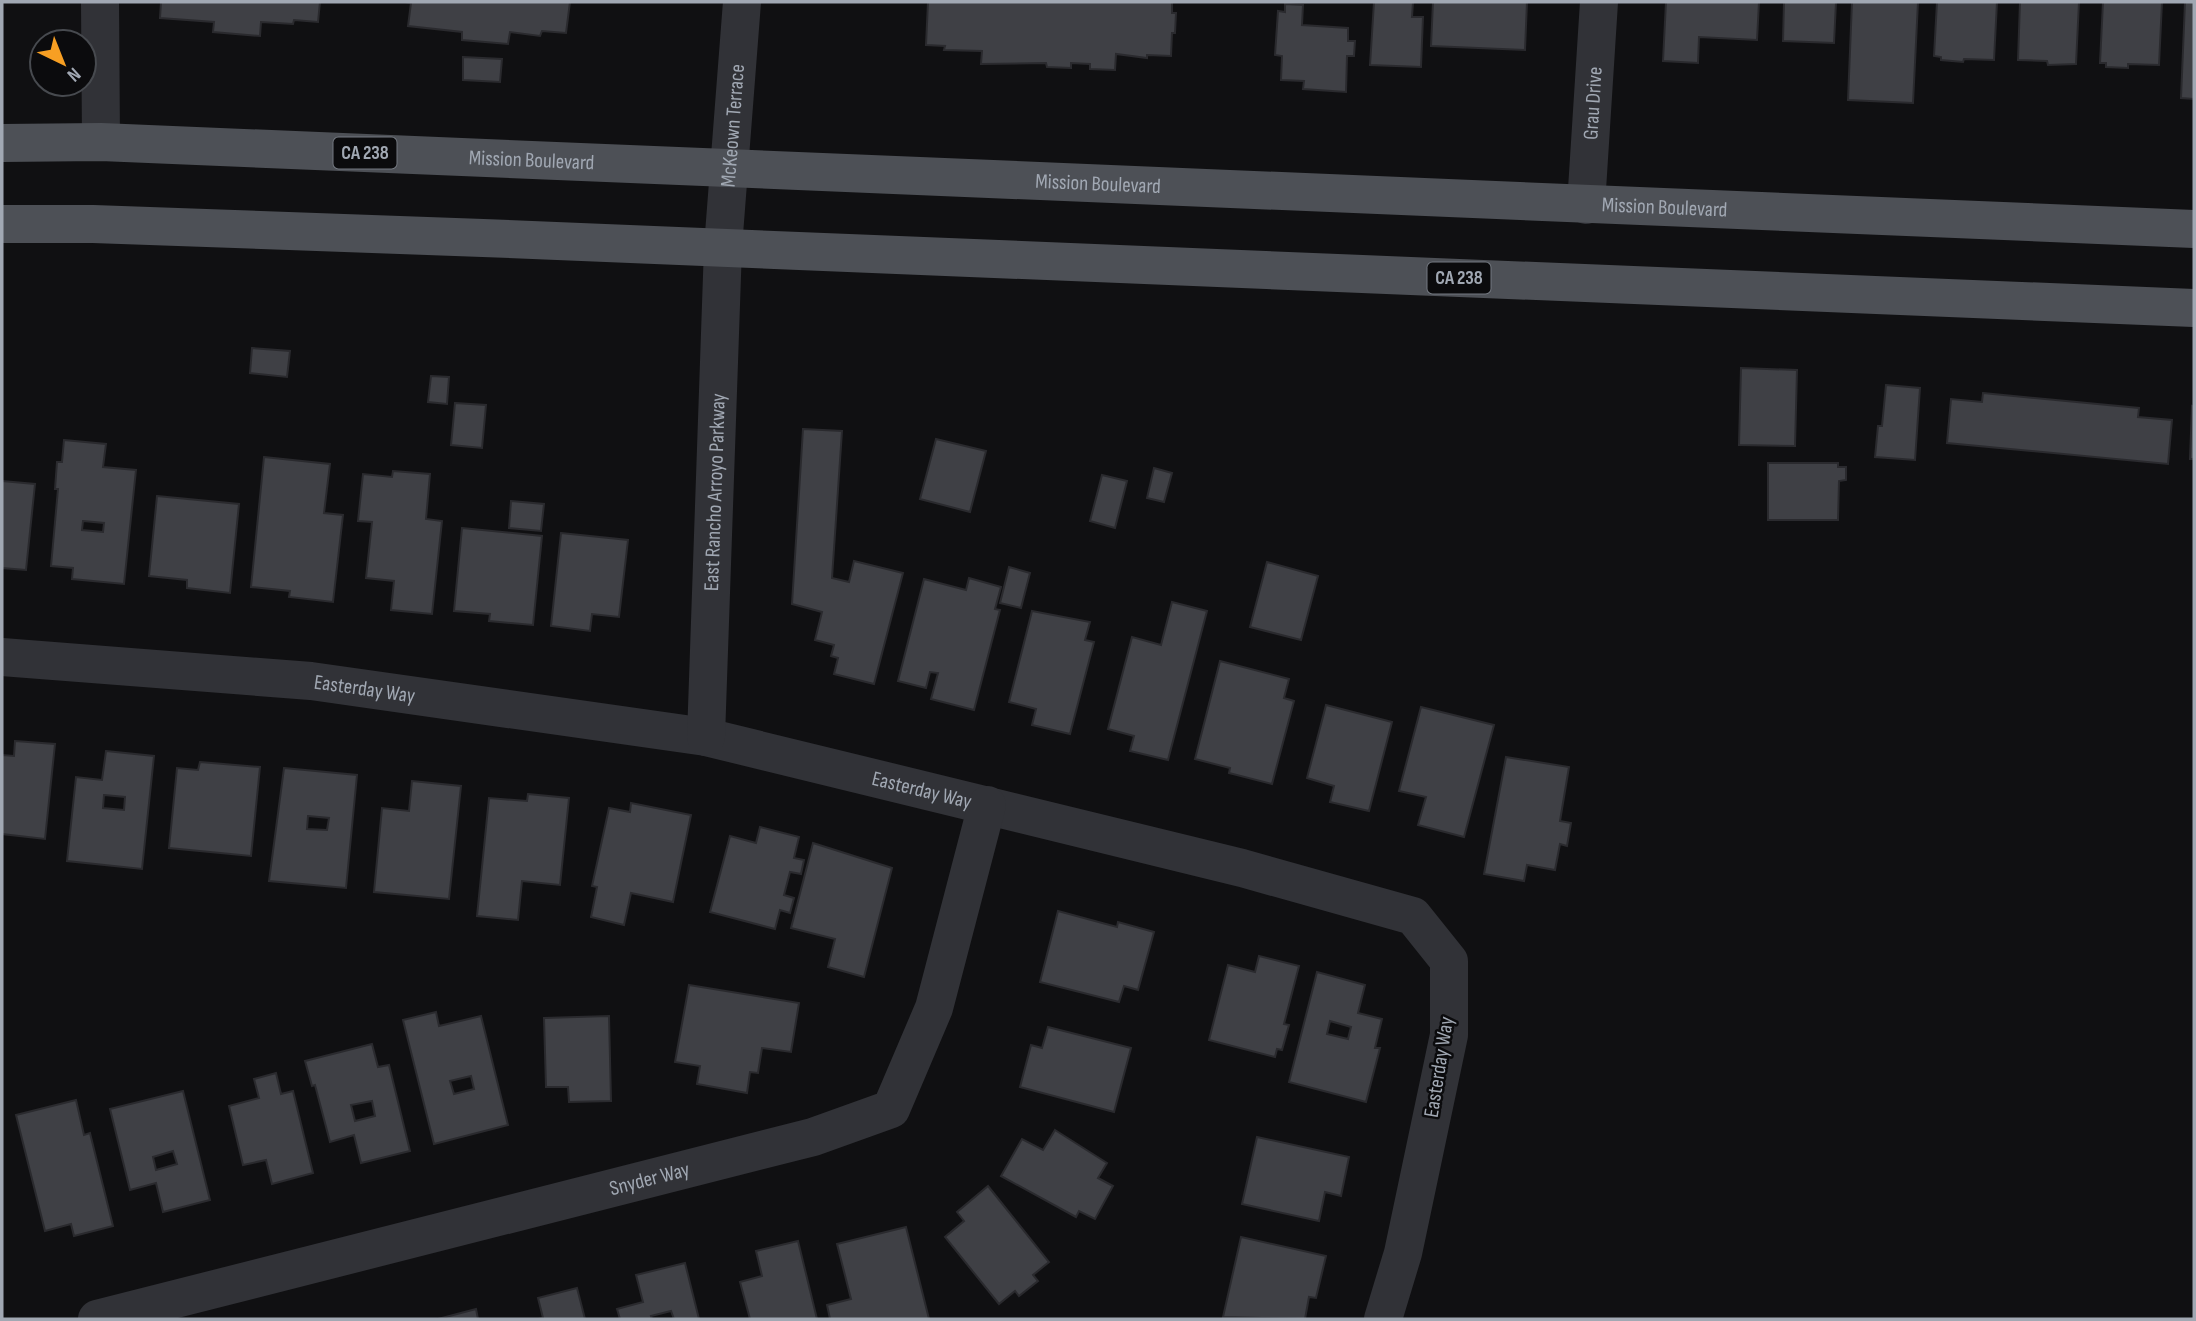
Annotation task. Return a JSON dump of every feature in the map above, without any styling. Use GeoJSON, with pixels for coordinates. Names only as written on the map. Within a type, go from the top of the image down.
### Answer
{"type":"FeatureCollection","features":[{"type":"Feature","properties":{"kind":"main road","name":"Mission Boulevard"},"geometry":{"type":"LineString","coordinates":[[2,143],[101,142],[2194,229]]}},
{"type":"Feature","properties":{"kind":"main road","name":"CA 238"},"geometry":{"type":"LineString","coordinates":[[2,225],[93,224],[723,247],[2194,308]]}},
{"type":"Feature","properties":{"kind":"street"},"geometry":{"type":"LineString","coordinates":[[100,2],[101,142]]}},
{"type":"Feature","properties":{"kind":"street","name":"McKeown Terrace"},"geometry":{"type":"LineString","coordinates":[[723,247],[742,2]]}},
{"type":"Feature","properties":{"kind":"street","name":"Grau Drive"},"geometry":{"type":"LineString","coordinates":[[1586,205],[1599,2]]}},
{"type":"Feature","properties":{"kind":"street","name":"East Rancho Arroyo Parkway"},"geometry":{"type":"LineString","coordinates":[[706,737],[723,247]]}},
{"type":"Feature","properties":{"kind":"street","name":"Easterday Way"},"geometry":{"type":"LineString","coordinates":[[2,657],[311,681],[706,737],[1242,868],[1413,916],[1449,961],[1449,1035],[1403,1253],[1383,1319]]}},
{"type":"Feature","properties":{"kind":"street","name":"Snyder Way"},"geometry":{"type":"LineString","coordinates":[[97,1319],[813,1137],[891,1109],[934,1007],[987,805]]}},
{"type":"Feature","properties":{"kind":"building"},"geometry":{"type":"Polygon","coordinates":[[[161,2],[320,2],[318,22],[261,22],[260,36],[213,32],[214,22],[160,18],[161,2]]]}},
{"type":"Feature","properties":{"kind":"building"},"geometry":{"type":"Polygon","coordinates":[[[405,2],[570,2],[566,33],[542,31],[540,36],[510,32],[508,44],[462,40],[462,32],[408,26],[411,3],[405,2]]]}},
{"type":"Feature","properties":{"kind":"building"},"geometry":{"type":"Polygon","coordinates":[[[928,2],[1172,2],[1172,13],[1176,13],[1175,33],[1172,33],[1171,56],[1147,55],[1147,58],[1116,54],[1115,70],[1090,69],[1090,64],[1071,63],[1071,68],[1047,67],[1046,63],[981,64],[982,51],[944,50],[945,46],[926,45],[928,2]]]}},
{"type":"Feature","properties":{"kind":"building"},"geometry":{"type":"Polygon","coordinates":[[[1374,2],[1413,2],[1412,17],[1423,17],[1421,67],[1370,65],[1374,2]]]}},
{"type":"Feature","properties":{"kind":"building"},"geometry":{"type":"Polygon","coordinates":[[[1433,2],[1527,2],[1525,50],[1431,46],[1433,2]]]}},
{"type":"Feature","properties":{"kind":"building"},"geometry":{"type":"Polygon","coordinates":[[[1666,2],[1759,2],[1757,40],[1699,37],[1698,63],[1663,61],[1666,2]]]}},
{"type":"Feature","properties":{"kind":"building"},"geometry":{"type":"Polygon","coordinates":[[[1784,2],[1836,2],[1834,43],[1783,41],[1784,2]]]}},
{"type":"Feature","properties":{"kind":"building"},"geometry":{"type":"Polygon","coordinates":[[[1852,2],[1918,2],[1913,103],[1848,100],[1852,2]]]}},
{"type":"Feature","properties":{"kind":"building"},"geometry":{"type":"Polygon","coordinates":[[[1937,2],[1997,2],[1994,60],[1964,59],[1963,62],[1941,60],[1941,57],[1934,56],[1937,2]]]}},
{"type":"Feature","properties":{"kind":"building"},"geometry":{"type":"Polygon","coordinates":[[[2020,2],[2079,2],[2076,64],[2048,65],[2047,61],[2018,60],[2020,2]]]}},
{"type":"Feature","properties":{"kind":"building"},"geometry":{"type":"Polygon","coordinates":[[[2103,2],[2162,2],[2159,65],[2128,64],[2128,68],[2106,67],[2106,63],[2100,63],[2103,2]]]}},
{"type":"Feature","properties":{"kind":"building"},"geometry":{"type":"Polygon","coordinates":[[[2185,2],[2194,2],[2194,99],[2181,98],[2185,2]]]}},
{"type":"Feature","properties":{"kind":"building"},"geometry":{"type":"Polygon","coordinates":[[[1285,4],[1303,5],[1302,25],[1348,28],[1348,41],[1355,41],[1354,56],[1347,56],[1346,92],[1303,89],[1304,81],[1281,80],[1282,56],[1275,55],[1278,11],[1285,12],[1285,4]]]}},
{"type":"Feature","properties":{"kind":"building"},"geometry":{"type":"Polygon","coordinates":[[[463,57],[502,59],[500,82],[463,80],[463,57]]]}},
{"type":"Feature","properties":{"kind":"building"},"geometry":{"type":"Polygon","coordinates":[[[252,348],[290,351],[287,377],[250,373],[252,348]]]}},
{"type":"Feature","properties":{"kind":"building"},"geometry":{"type":"Polygon","coordinates":[[[1741,368],[1797,370],[1795,446],[1739,445],[1741,368]]]}},
{"type":"Feature","properties":{"kind":"building"},"geometry":{"type":"Polygon","coordinates":[[[431,376],[449,377],[447,404],[428,402],[431,376]]]}},
{"type":"Feature","properties":{"kind":"building"},"geometry":{"type":"Polygon","coordinates":[[[1886,385],[1920,388],[1915,460],[1875,457],[1878,426],[1882,426],[1886,385]]]}},
{"type":"Feature","properties":{"kind":"building"},"geometry":{"type":"Polygon","coordinates":[[[1983,393],[2139,408],[2138,417],[2172,420],[2168,464],[1947,443],[1951,399],[1982,402],[1983,393]]]}},
{"type":"Feature","properties":{"kind":"building"},"geometry":{"type":"Polygon","coordinates":[[[455,403],[486,405],[482,448],[451,445],[455,403]]]}},
{"type":"Feature","properties":{"kind":"building"},"geometry":{"type":"Polygon","coordinates":[[[2192,406],[2194,459],[2190,459],[2192,406]]]}},
{"type":"Feature","properties":{"kind":"building"},"geometry":{"type":"Polygon","coordinates":[[[803,429],[842,431],[832,578],[849,582],[854,561],[903,573],[874,684],[834,674],[838,658],[831,656],[834,645],[815,640],[822,612],[792,604],[803,429]]]}},
{"type":"Feature","properties":{"kind":"building"},"geometry":{"type":"Polygon","coordinates":[[[936,439],[986,451],[970,512],[920,499],[936,439]]]}},
{"type":"Feature","properties":{"kind":"building"},"geometry":{"type":"Polygon","coordinates":[[[64,440],[106,444],[103,467],[136,470],[124,584],[72,579],[73,568],[51,566],[58,489],[55,489],[57,462],[62,462],[64,440]],[[83,521],[82,530],[103,532],[104,523],[83,521]]]}},
{"type":"Feature","properties":{"kind":"building"},"geometry":{"type":"Polygon","coordinates":[[[264,457],[330,464],[324,513],[343,515],[333,602],[289,597],[290,591],[251,587],[264,457]]]}},
{"type":"Feature","properties":{"kind":"building"},"geometry":{"type":"Polygon","coordinates":[[[1768,463],[1838,463],[1838,467],[1846,467],[1846,480],[1839,481],[1838,520],[1768,520],[1768,463]]]}},
{"type":"Feature","properties":{"kind":"building"},"geometry":{"type":"Polygon","coordinates":[[[1154,468],[1172,473],[1164,502],[1147,498],[1154,468]]]}},
{"type":"Feature","properties":{"kind":"building"},"geometry":{"type":"Polygon","coordinates":[[[393,471],[430,474],[426,519],[442,521],[432,614],[391,610],[394,581],[366,578],[372,522],[358,521],[363,474],[392,477],[393,471]]]}},
{"type":"Feature","properties":{"kind":"building"},"geometry":{"type":"Polygon","coordinates":[[[1102,475],[1127,481],[1115,528],[1090,521],[1102,475]]]}},
{"type":"Feature","properties":{"kind":"building"},"geometry":{"type":"Polygon","coordinates":[[[2,481],[35,484],[26,570],[2,568],[2,481]]]}},
{"type":"Feature","properties":{"kind":"building"},"geometry":{"type":"Polygon","coordinates":[[[157,496],[239,504],[230,593],[187,588],[187,580],[149,576],[157,496]]]}},
{"type":"Feature","properties":{"kind":"building"},"geometry":{"type":"Polygon","coordinates":[[[511,501],[544,504],[541,531],[509,528],[511,501]]]}},
{"type":"Feature","properties":{"kind":"building"},"geometry":{"type":"Polygon","coordinates":[[[462,528],[542,536],[533,625],[489,621],[490,614],[454,611],[462,528]]]}},
{"type":"Feature","properties":{"kind":"building"},"geometry":{"type":"Polygon","coordinates":[[[561,533],[628,540],[619,617],[592,614],[590,631],[551,626],[561,533]]]}},
{"type":"Feature","properties":{"kind":"building"},"geometry":{"type":"Polygon","coordinates":[[[1267,562],[1318,576],[1301,640],[1250,627],[1267,562]]]}},
{"type":"Feature","properties":{"kind":"building"},"geometry":{"type":"Polygon","coordinates":[[[1009,567],[1030,573],[1021,608],[1000,603],[1009,567]]]}},
{"type":"Feature","properties":{"kind":"building"},"geometry":{"type":"Polygon","coordinates":[[[969,578],[1001,587],[995,609],[1000,610],[974,710],[931,699],[938,673],[930,672],[926,688],[898,681],[924,579],[966,590],[969,578]]]}},
{"type":"Feature","properties":{"kind":"building"},"geometry":{"type":"Polygon","coordinates":[[[1172,602],[1207,611],[1168,760],[1130,751],[1134,736],[1108,729],[1132,637],[1161,645],[1172,602]]]}},
{"type":"Feature","properties":{"kind":"building"},"geometry":{"type":"Polygon","coordinates":[[[1032,611],[1090,622],[1085,640],[1094,642],[1070,734],[1032,725],[1036,709],[1009,702],[1032,611]]]}},
{"type":"Feature","properties":{"kind":"building"},"geometry":{"type":"Polygon","coordinates":[[[1220,661],[1289,679],[1284,698],[1294,701],[1272,784],[1229,773],[1230,768],[1195,759],[1220,661]]]}},
{"type":"Feature","properties":{"kind":"building"},"geometry":{"type":"Polygon","coordinates":[[[1326,705],[1392,722],[1369,811],[1330,802],[1334,786],[1307,778],[1326,705]]]}},
{"type":"Feature","properties":{"kind":"building"},"geometry":{"type":"Polygon","coordinates":[[[1421,707],[1494,725],[1464,837],[1418,825],[1426,797],[1399,791],[1421,707]]]}},
{"type":"Feature","properties":{"kind":"building"},"geometry":{"type":"Polygon","coordinates":[[[15,741],[55,744],[45,839],[2,834],[2,755],[14,756],[15,741]]]}},
{"type":"Feature","properties":{"kind":"building"},"geometry":{"type":"Polygon","coordinates":[[[106,751],[154,756],[142,869],[67,861],[76,777],[102,780],[106,751]],[[104,795],[103,808],[124,810],[125,797],[104,795]]]}},
{"type":"Feature","properties":{"kind":"building"},"geometry":{"type":"Polygon","coordinates":[[[1506,757],[1569,767],[1560,821],[1571,823],[1567,846],[1560,844],[1555,870],[1527,865],[1524,881],[1484,874],[1506,757]]]}},
{"type":"Feature","properties":{"kind":"building"},"geometry":{"type":"Polygon","coordinates":[[[200,762],[260,767],[251,856],[169,848],[177,768],[198,770],[200,762]]]}},
{"type":"Feature","properties":{"kind":"building"},"geometry":{"type":"Polygon","coordinates":[[[284,768],[357,775],[346,888],[269,881],[284,768]],[[308,816],[307,829],[327,830],[329,818],[308,816]]]}},
{"type":"Feature","properties":{"kind":"building"},"geometry":{"type":"Polygon","coordinates":[[[412,781],[461,786],[449,899],[374,892],[382,808],[409,811],[412,781]]]}},
{"type":"Feature","properties":{"kind":"building"},"geometry":{"type":"Polygon","coordinates":[[[528,794],[569,798],[560,885],[522,881],[518,920],[477,916],[489,798],[527,801],[528,794]]]}},
{"type":"Feature","properties":{"kind":"building"},"geometry":{"type":"Polygon","coordinates":[[[631,803],[691,815],[673,902],[631,893],[624,925],[591,917],[597,887],[592,886],[609,808],[630,812],[631,803]]]}},
{"type":"Feature","properties":{"kind":"building"},"geometry":{"type":"Polygon","coordinates":[[[760,827],[799,837],[794,858],[804,860],[801,874],[790,872],[784,895],[794,898],[790,913],[780,910],[775,929],[710,912],[730,836],[756,843],[760,827]]]}},
{"type":"Feature","properties":{"kind":"building"},"geometry":{"type":"Polygon","coordinates":[[[813,843],[892,868],[864,977],[828,967],[835,939],[791,928],[813,843]]]}},
{"type":"Feature","properties":{"kind":"building"},"geometry":{"type":"Polygon","coordinates":[[[1058,911],[1117,927],[1118,922],[1154,932],[1138,990],[1124,986],[1119,1002],[1040,982],[1058,911]]]}},
{"type":"Feature","properties":{"kind":"building"},"geometry":{"type":"Polygon","coordinates":[[[1259,956],[1299,966],[1284,1024],[1289,1025],[1282,1050],[1277,1049],[1275,1057],[1209,1040],[1228,965],[1255,972],[1259,956]]]}},
{"type":"Feature","properties":{"kind":"building"},"geometry":{"type":"Polygon","coordinates":[[[1317,972],[1365,985],[1358,1013],[1382,1019],[1375,1048],[1380,1048],[1366,1102],[1289,1082],[1317,972]],[[1330,1021],[1327,1034],[1348,1039],[1351,1027],[1330,1021]]]}},
{"type":"Feature","properties":{"kind":"building"},"geometry":{"type":"Polygon","coordinates":[[[689,985],[799,1003],[791,1052],[762,1048],[758,1073],[750,1072],[747,1093],[697,1084],[700,1066],[675,1062],[689,985]]]}},
{"type":"Feature","properties":{"kind":"building"},"geometry":{"type":"Polygon","coordinates":[[[436,1012],[439,1026],[481,1016],[508,1125],[434,1144],[403,1020],[436,1012]],[[471,1076],[450,1081],[454,1094],[474,1089],[471,1076]]]}},
{"type":"Feature","properties":{"kind":"building"},"geometry":{"type":"Polygon","coordinates":[[[609,1016],[611,1101],[569,1102],[568,1087],[546,1087],[544,1018],[609,1016]]]}},
{"type":"Feature","properties":{"kind":"building"},"geometry":{"type":"Polygon","coordinates":[[[1048,1027],[1131,1048],[1114,1112],[1020,1087],[1031,1045],[1042,1048],[1048,1027]]]}},
{"type":"Feature","properties":{"kind":"building"},"geometry":{"type":"Polygon","coordinates":[[[372,1044],[378,1067],[389,1065],[410,1151],[361,1163],[354,1135],[330,1142],[315,1085],[312,1086],[305,1061],[372,1044]],[[372,1101],[351,1105],[355,1121],[375,1116],[372,1101]]]}},
{"type":"Feature","properties":{"kind":"building"},"geometry":{"type":"Polygon","coordinates":[[[276,1073],[281,1094],[293,1091],[313,1173],[272,1184],[266,1160],[243,1165],[229,1106],[259,1098],[254,1079],[276,1073]]]}},
{"type":"Feature","properties":{"kind":"building"},"geometry":{"type":"Polygon","coordinates":[[[183,1091],[210,1200],[163,1212],[156,1183],[130,1190],[110,1109],[183,1091]],[[173,1151],[153,1157],[156,1170],[177,1164],[173,1151]]]}},
{"type":"Feature","properties":{"kind":"building"},"geometry":{"type":"Polygon","coordinates":[[[76,1100],[84,1135],[90,1133],[113,1226],[74,1236],[71,1224],[45,1231],[16,1115],[76,1100]]]}},
{"type":"Feature","properties":{"kind":"building"},"geometry":{"type":"Polygon","coordinates":[[[1055,1130],[1107,1163],[1098,1178],[1113,1186],[1095,1219],[1079,1211],[1076,1217],[1001,1176],[1022,1139],[1043,1150],[1055,1130]]]}},
{"type":"Feature","properties":{"kind":"building"},"geometry":{"type":"Polygon","coordinates":[[[1257,1137],[1349,1157],[1341,1196],[1325,1192],[1319,1221],[1242,1204],[1257,1137]]]}},
{"type":"Feature","properties":{"kind":"building"},"geometry":{"type":"Polygon","coordinates":[[[988,1186],[1049,1262],[1033,1275],[1038,1281],[1019,1296],[1015,1291],[999,1304],[945,1237],[964,1221],[957,1212],[988,1186]]]}},
{"type":"Feature","properties":{"kind":"building"},"geometry":{"type":"Polygon","coordinates":[[[906,1227],[929,1319],[830,1319],[827,1305],[851,1299],[837,1244],[906,1227]]]}},
{"type":"Feature","properties":{"kind":"building"},"geometry":{"type":"Polygon","coordinates":[[[1241,1237],[1326,1256],[1316,1298],[1309,1297],[1305,1319],[1223,1317],[1241,1237]]]}},
{"type":"Feature","properties":{"kind":"building"},"geometry":{"type":"Polygon","coordinates":[[[798,1241],[817,1319],[750,1319],[740,1282],[762,1276],[756,1251],[798,1241]]]}},
{"type":"Feature","properties":{"kind":"building"},"geometry":{"type":"Polygon","coordinates":[[[685,1263],[699,1319],[674,1319],[671,1311],[651,1316],[652,1319],[620,1319],[617,1309],[643,1302],[636,1275],[685,1263]]]}},
{"type":"Feature","properties":{"kind":"building"},"geometry":{"type":"Polygon","coordinates":[[[577,1288],[585,1319],[538,1319],[543,1318],[538,1298],[577,1288]]]}},
{"type":"Feature","properties":{"kind":"building"},"geometry":{"type":"Polygon","coordinates":[[[476,1309],[478,1319],[438,1319],[476,1309]]]}}]}
